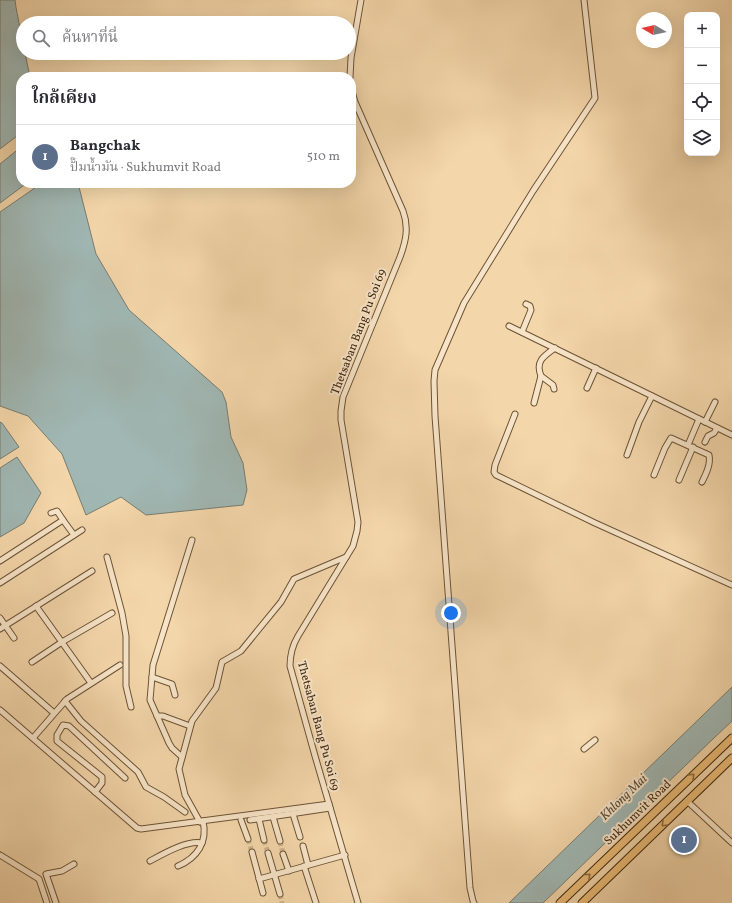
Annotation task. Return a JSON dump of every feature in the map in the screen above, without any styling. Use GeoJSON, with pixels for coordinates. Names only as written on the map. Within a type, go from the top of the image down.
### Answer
{"type":"FeatureCollection","features":[{"type":"Feature","properties":{"kind":"highway","name":"Sukhumvit Road"},"geometry":{"type":"LineString","coordinates":[[560,903],[732,738]]}},
{"type":"Feature","properties":{"kind":"highway"},"geometry":{"type":"LineString","coordinates":[[582,903],[732,758]]}},
{"type":"Feature","properties":{"kind":"highway"},"geometry":{"type":"LineString","coordinates":[[601,864],[611,875]]}},
{"type":"Feature","properties":{"kind":"street"},"geometry":{"type":"LineString","coordinates":[[356,29],[361,0]]}},
{"type":"Feature","properties":{"kind":"street"},"geometry":{"type":"LineString","coordinates":[[474,903],[470,888],[435,418],[435,370],[468,295],[475,283],[520,215],[533,191],[595,98],[584,0]]}},
{"type":"Feature","properties":{"kind":"street"},"geometry":{"type":"LineString","coordinates":[[350,72],[351,60]]}},
{"type":"Feature","properties":{"kind":"street","name":"Thetsaban Bang Pu Soi 69"},"geometry":{"type":"LineString","coordinates":[[356,104],[403,211],[407,231],[404,247],[343,397],[341,420],[358,522],[356,538],[347,557],[291,649],[290,666],[358,903]]}},
{"type":"Feature","properties":{"kind":"street"},"geometry":{"type":"LineString","coordinates":[[522,332],[531,310],[530,306],[526,304]]}},
{"type":"Feature","properties":{"kind":"street"},"geometry":{"type":"LineString","coordinates":[[509,326],[732,435]]}},
{"type":"Feature","properties":{"kind":"street"},"geometry":{"type":"LineString","coordinates":[[534,403],[541,376],[539,370],[541,361],[544,355],[555,348]]}},
{"type":"Feature","properties":{"kind":"street"},"geometry":{"type":"LineString","coordinates":[[587,388],[596,368]]}},
{"type":"Feature","properties":{"kind":"street"},"geometry":{"type":"LineString","coordinates":[[541,376],[553,385],[554,389]]}},
{"type":"Feature","properties":{"kind":"street"},"geometry":{"type":"LineString","coordinates":[[627,455],[639,422],[652,396]]}},
{"type":"Feature","properties":{"kind":"street"},"geometry":{"type":"LineString","coordinates":[[705,422],[715,402]]}},
{"type":"Feature","properties":{"kind":"street"},"geometry":{"type":"LineString","coordinates":[[515,414],[494,468],[496,475],[595,523],[732,585]]}},
{"type":"Feature","properties":{"kind":"street"},"geometry":{"type":"LineString","coordinates":[[680,480],[699,419]]}},
{"type":"Feature","properties":{"kind":"street"},"geometry":{"type":"LineString","coordinates":[[705,442],[708,436],[714,433],[717,428]]}},
{"type":"Feature","properties":{"kind":"street"},"geometry":{"type":"LineString","coordinates":[[654,475],[665,448],[671,438],[710,456],[702,482]]}},
{"type":"Feature","properties":{"kind":"street"},"geometry":{"type":"LineString","coordinates":[[51,513],[57,511],[74,535]]}},
{"type":"Feature","properties":{"kind":"street"},"geometry":{"type":"LineString","coordinates":[[0,561],[63,520]]}},
{"type":"Feature","properties":{"kind":"street"},"geometry":{"type":"LineString","coordinates":[[0,583],[82,530]]}},
{"type":"Feature","properties":{"kind":"street"},"geometry":{"type":"LineString","coordinates":[[182,756],[170,745],[150,697],[154,658],[192,540]]}},
{"type":"Feature","properties":{"kind":"street"},"geometry":{"type":"LineString","coordinates":[[107,557],[122,613],[126,636],[126,686],[131,707]]}},
{"type":"Feature","properties":{"kind":"street"},"geometry":{"type":"LineString","coordinates":[[178,866],[193,858],[199,851],[203,839],[198,822],[185,795],[179,773],[182,756],[193,719],[218,685],[222,662],[241,651],[281,602],[293,580],[347,557]]}},
{"type":"Feature","properties":{"kind":"street"},"geometry":{"type":"LineString","coordinates":[[0,629],[92,571]]}},
{"type":"Feature","properties":{"kind":"street"},"geometry":{"type":"LineString","coordinates":[[36,606],[91,683]]}},
{"type":"Feature","properties":{"kind":"street"},"geometry":{"type":"LineString","coordinates":[[32,662],[62,642],[112,613]]}},
{"type":"Feature","properties":{"kind":"street"},"geometry":{"type":"LineString","coordinates":[[0,618],[14,638]]}},
{"type":"Feature","properties":{"kind":"street"},"geometry":{"type":"LineString","coordinates":[[33,738],[65,701],[120,665]]}},
{"type":"Feature","properties":{"kind":"street"},"geometry":{"type":"LineString","coordinates":[[0,666],[54,713]]}},
{"type":"Feature","properties":{"kind":"street"},"geometry":{"type":"LineString","coordinates":[[152,677],[172,684],[175,694]]}},
{"type":"Feature","properties":{"kind":"street"},"geometry":{"type":"LineString","coordinates":[[65,701],[81,721],[138,772],[146,787],[160,794],[184,812]]}},
{"type":"Feature","properties":{"kind":"street"},"geometry":{"type":"LineString","coordinates":[[0,710],[137,828],[141,829],[330,806]]}},
{"type":"Feature","properties":{"kind":"street"},"geometry":{"type":"LineString","coordinates":[[157,716],[163,716],[190,726]]}},
{"type":"Feature","properties":{"kind":"street"},"geometry":{"type":"LineString","coordinates":[[95,792],[102,783],[102,778],[57,741],[57,735],[63,726],[69,726],[125,778]]}},
{"type":"Feature","properties":{"kind":"street"},"geometry":{"type":"LineString","coordinates":[[584,749],[595,740]]}},
{"type":"Feature","properties":{"kind":"street"},"geometry":{"type":"LineString","coordinates":[[687,801],[732,843]]}},
{"type":"Feature","properties":{"kind":"street"},"geometry":{"type":"LineString","coordinates":[[250,820],[293,814],[330,806]]}},
{"type":"Feature","properties":{"kind":"street"},"geometry":{"type":"LineString","coordinates":[[293,814],[300,837]]}},
{"type":"Feature","properties":{"kind":"street"},"geometry":{"type":"LineString","coordinates":[[273,817],[280,841]]}},
{"type":"Feature","properties":{"kind":"street"},"geometry":{"type":"LineString","coordinates":[[259,819],[264,840]]}},
{"type":"Feature","properties":{"kind":"street"},"geometry":{"type":"LineString","coordinates":[[242,820],[248,840]]}},
{"type":"Feature","properties":{"kind":"street"},"geometry":{"type":"LineString","coordinates":[[150,862],[165,853],[203,839]]}},
{"type":"Feature","properties":{"kind":"street"},"geometry":{"type":"LineString","coordinates":[[303,846],[306,866],[316,903]]}},
{"type":"Feature","properties":{"kind":"street"},"geometry":{"type":"LineString","coordinates":[[252,852],[263,892]]}},
{"type":"Feature","properties":{"kind":"street"},"geometry":{"type":"LineString","coordinates":[[268,853],[280,894]]}},
{"type":"Feature","properties":{"kind":"street"},"geometry":{"type":"LineString","coordinates":[[283,854],[289,871]]}},
{"type":"Feature","properties":{"kind":"street"},"geometry":{"type":"LineString","coordinates":[[0,855],[39,879],[47,903]]}},
{"type":"Feature","properties":{"kind":"street"},"geometry":{"type":"LineString","coordinates":[[259,879],[345,855]]}},
{"type":"Feature","properties":{"kind":"street"},"geometry":{"type":"LineString","coordinates":[[56,903],[46,874],[62,871],[74,864]]}},
{"type":"Feature","properties":{"kind":"water"},"geometry":{"type":"Polygon","coordinates":[[[0,0],[15,0],[18,16],[16,16],[16,60],[26,60],[29,72],[16,72],[16,137],[0,149],[0,0]]]}},
{"type":"Feature","properties":{"kind":"water"},"geometry":{"type":"Polygon","coordinates":[[[16,151],[16,188],[20,188],[0,203],[0,164],[16,151]]]}},
{"type":"Feature","properties":{"kind":"water"},"geometry":{"type":"Polygon","coordinates":[[[35,188],[79,188],[96,254],[129,310],[222,392],[226,402],[231,437],[243,463],[247,490],[243,505],[146,515],[121,497],[86,515],[62,454],[28,416],[0,406],[0,212],[35,188]]]}},
{"type":"Feature","properties":{"kind":"water"},"geometry":{"type":"Polygon","coordinates":[[[0,422],[19,447],[0,459],[0,422]]]}},
{"type":"Feature","properties":{"kind":"water"},"geometry":{"type":"Polygon","coordinates":[[[17,457],[41,493],[24,523],[0,537],[0,468],[17,457]]]}},
{"type":"Feature","properties":{"kind":"water","name":"Khlong Mai"},"geometry":{"type":"Polygon","coordinates":[[[732,687],[732,721],[543,903],[509,903],[732,687]]]}},
{"type":"Feature","properties":{"kind":"tunnel"},"geometry":{"type":"LineString","coordinates":[[248,839],[252,852]]}},
{"type":"Feature","properties":{"kind":"tunnel"},"geometry":{"type":"LineString","coordinates":[[264,840],[268,853]]}},
{"type":"Feature","properties":{"kind":"tunnel"},"geometry":{"type":"LineString","coordinates":[[280,841],[283,854]]}},
{"type":"Feature","properties":{"kind":"tunnel"},"geometry":{"type":"LineString","coordinates":[[280,894],[282,903]]}},
{"type":"Feature","properties":{"kind":"place","name":"Bangchak"},"geometry":{"type":"Point","coordinates":[684,840]}}]}
